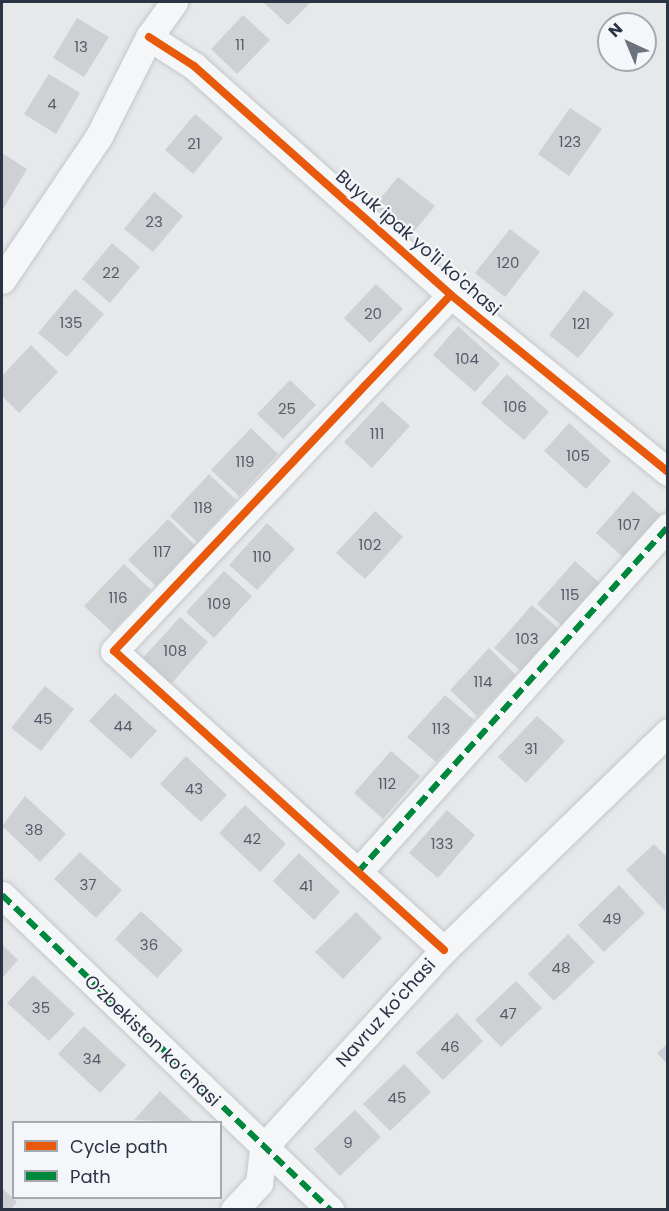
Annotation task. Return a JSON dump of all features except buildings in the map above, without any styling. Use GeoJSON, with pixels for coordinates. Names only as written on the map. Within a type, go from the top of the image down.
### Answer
{"type":"FeatureCollection","features":[{"type":"Feature","properties":{"kind":"street"},"geometry":{"type":"LineString","coordinates":[[2,280],[99,136],[149,37],[174,2]]}},
{"type":"Feature","properties":{"kind":"street","name":"Buyuk ipak yo'li ko'chasi"},"geometry":{"type":"LineString","coordinates":[[149,37],[194,66],[452,295],[668,472]]}},
{"type":"Feature","properties":{"kind":"street"},"geometry":{"type":"LineString","coordinates":[[444,950],[114,651],[452,295]]}},
{"type":"Feature","properties":{"kind":"street"},"geometry":{"type":"LineString","coordinates":[[358,872],[668,527]]}},
{"type":"Feature","properties":{"kind":"street","name":"Navruz ko'chasi"},"geometry":{"type":"LineString","coordinates":[[263,1148],[444,950],[668,732]]}},
{"type":"Feature","properties":{"kind":"street","name":"O‘zbekiston ko‘chasi"},"geometry":{"type":"LineString","coordinates":[[2,895],[263,1148],[330,1209]]}},
{"type":"Feature","properties":{"kind":"street"},"geometry":{"type":"LineString","coordinates":[[234,1209],[259,1183],[263,1148]]}},
{"type":"Feature","properties":{"kind":"marked path"},"geometry":{"type":"LineString","coordinates":[[358,872],[668,527]]}},
{"type":"Feature","properties":{"kind":"marked path"},"geometry":{"type":"LineString","coordinates":[[2,895],[330,1210]]}},
{"type":"Feature","properties":{"kind":"cycle path"},"geometry":{"type":"LineString","coordinates":[[149,37],[194,66],[451,295],[668,472]]}},
{"type":"Feature","properties":{"kind":"cycle path"},"geometry":{"type":"LineString","coordinates":[[444,950],[114,651],[451,295]]}}]}
